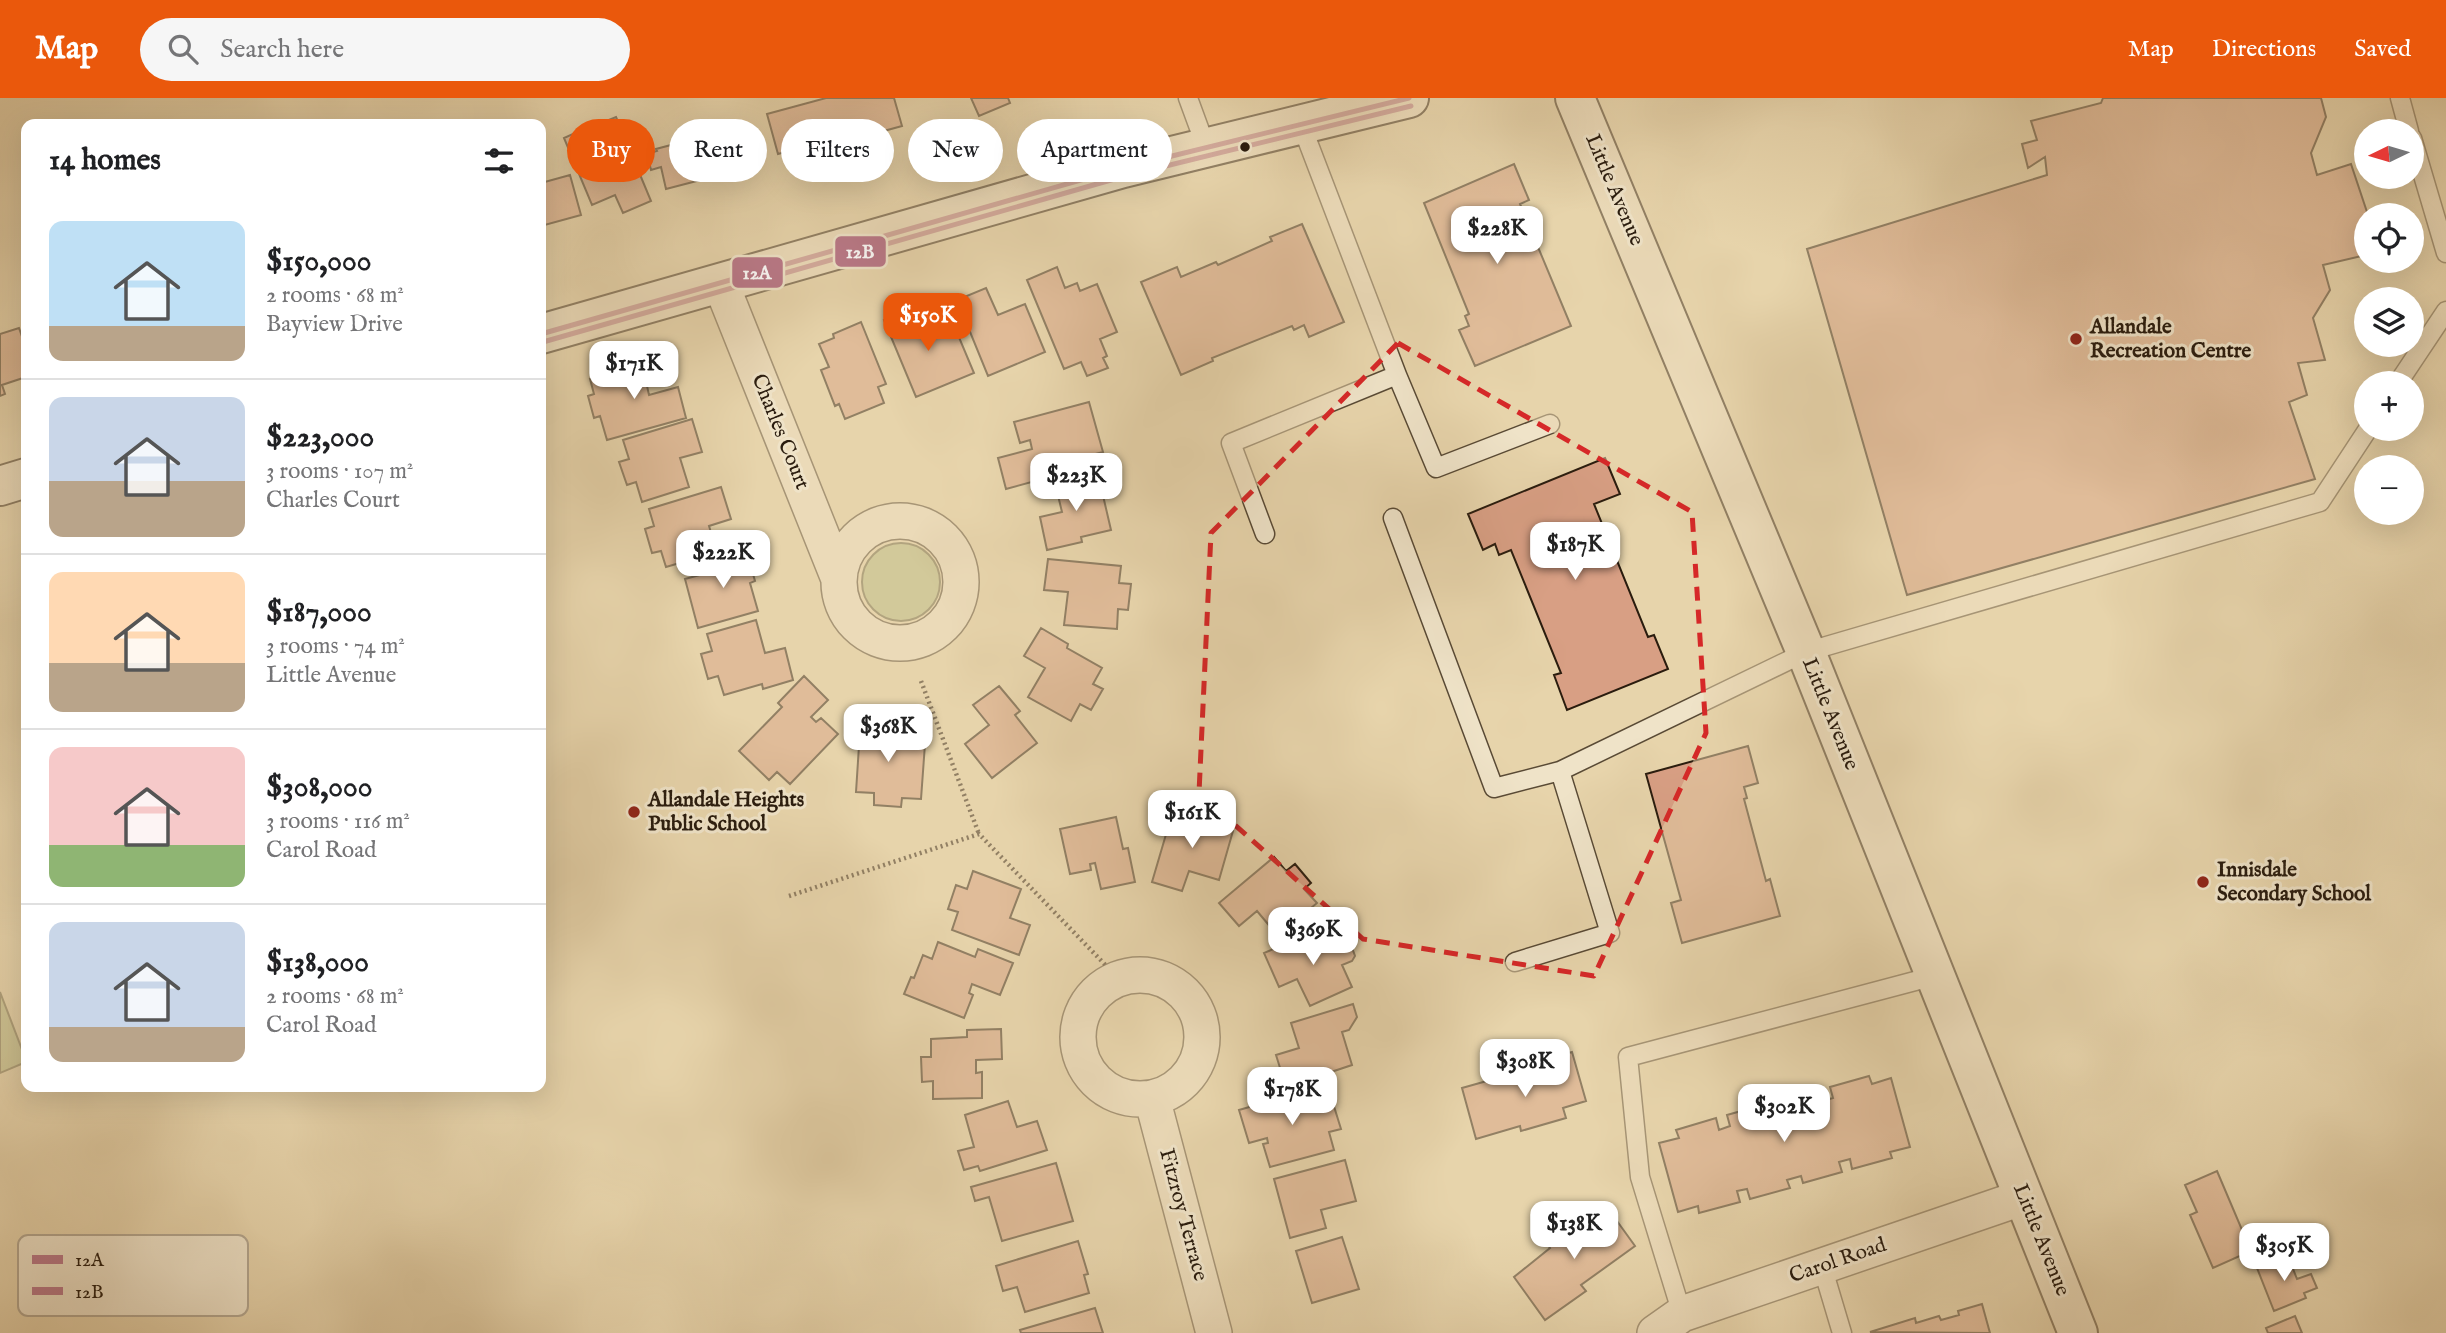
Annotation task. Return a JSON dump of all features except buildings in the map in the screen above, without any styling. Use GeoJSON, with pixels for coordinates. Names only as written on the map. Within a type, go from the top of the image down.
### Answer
{"type":"FeatureCollection","features":[{"type":"Feature","properties":{"kind":"street","name":"Little Avenue"},"geometry":{"type":"LineString","coordinates":[[1575,98],[1806,652],[2078,1333]]}},
{"type":"Feature","properties":{"kind":"street"},"geometry":{"type":"LineString","coordinates":[[546,333],[1124,167],[1400,99]]}},
{"type":"Feature","properties":{"kind":"street","name":"Charles Court"},"geometry":{"type":"LineString","coordinates":[[721,284],[839,579]]}},
{"type":"Feature","properties":{"kind":"street"},"geometry":{"type":"LineString","coordinates":[[0,486],[21,480]]}},
{"type":"Feature","properties":{"kind":"street"},"geometry":{"type":"LineString","coordinates":[[1138,974],[1163,978],[1184,992],[1200,1017],[1203,1042],[1193,1070],[1174,1089],[1152,1098],[1132,1099],[1107,1090],[1086,1068],[1079,1044],[1081,1016],[1093,995],[1118,978],[1138,974]]}},
{"type":"Feature","properties":{"kind":"street","name":"Fitzroy Terrace"},"geometry":{"type":"LineString","coordinates":[[1152,1098],[1214,1333]]}},
{"type":"Feature","properties":{"kind":"street","name":"Carol Road"},"geometry":{"type":"LineString","coordinates":[[1668,1324],[1822,1266],[2024,1196]]}},
{"type":"Feature","properties":{"kind":"lane"},"geometry":{"type":"LineString","coordinates":[[1188,98],[1206,147]]}},
{"type":"Feature","properties":{"kind":"lane"},"geometry":{"type":"LineString","coordinates":[[2400,98],[2406,119]]}},
{"type":"Feature","properties":{"kind":"lane"},"geometry":{"type":"LineString","coordinates":[[1301,124],[1397,375],[1436,468],[1550,424]]}},
{"type":"Feature","properties":{"kind":"lane"},"geometry":{"type":"LineString","coordinates":[[2424,179],[2446,253]]}},
{"type":"Feature","properties":{"kind":"lane"},"geometry":{"type":"LineString","coordinates":[[2406,371],[2446,311]]}},
{"type":"Feature","properties":{"kind":"lane"},"geometry":{"type":"LineString","coordinates":[[1265,534],[1231,443],[1397,375]]}},
{"type":"Feature","properties":{"kind":"lane"},"geometry":{"type":"LineString","coordinates":[[1393,518],[1494,788],[1560,771],[1806,652],[2320,502],[2360,441]]}},
{"type":"Feature","properties":{"kind":"lane"},"geometry":{"type":"LineString","coordinates":[[1515,962],[1610,933],[1560,771]]}},
{"type":"Feature","properties":{"kind":"lane"},"geometry":{"type":"LineString","coordinates":[[1668,1324],[1640,1177],[1628,1058],[1934,976]]}},
{"type":"Feature","properties":{"kind":"lane"},"geometry":{"type":"LineString","coordinates":[[1822,1266],[1842,1333]]}},
{"type":"Feature","properties":{"kind":"path"},"geometry":{"type":"LineString","coordinates":[[922,681],[979,834],[1118,978]]}},
{"type":"Feature","properties":{"kind":"path"},"geometry":{"type":"LineString","coordinates":[[789,896],[979,834]]}},
{"type":"Feature","properties":{"kind":"highlighted area"},"geometry":{"type":"Polygon","coordinates":[[[1398,343],[1692,512],[1706,733],[1594,976],[1363,939],[1199,793],[1211,533],[1398,343]]]}},
{"type":"Feature","properties":{"kind":"green space"},"geometry":{"type":"Polygon","coordinates":[[[901,543],[916,546],[929,554],[937,567],[940,582],[937,597],[929,610],[916,618],[901,621],[886,618],[873,610],[865,597],[862,582],[865,567],[873,554],[886,546],[901,543]]]}},
{"type":"Feature","properties":{"kind":"green space"},"geometry":{"type":"Polygon","coordinates":[[[0,992],[21,1047],[21,1064],[0,1073],[0,992]]]}},
{"type":"Feature","properties":{"kind":"transit line","name":"12A"},"geometry":{"type":"LineString","coordinates":[[546,333],[1123,168],[1409,98]]}},
{"type":"Feature","properties":{"kind":"transit line","name":"12B"},"geometry":{"type":"LineString","coordinates":[[546,341],[1125,176],[1411,106]]}},
{"type":"Feature","properties":{"kind":"place","name":"Allandale Recreation Centre"},"geometry":{"type":"Point","coordinates":[2076,339]}},
{"type":"Feature","properties":{"kind":"place","name":"Allandale Heights Public School"},"geometry":{"type":"Point","coordinates":[634,812]}},
{"type":"Feature","properties":{"kind":"place","name":"Innisdale Secondary School"},"geometry":{"type":"Point","coordinates":[2203,882]}}]}
